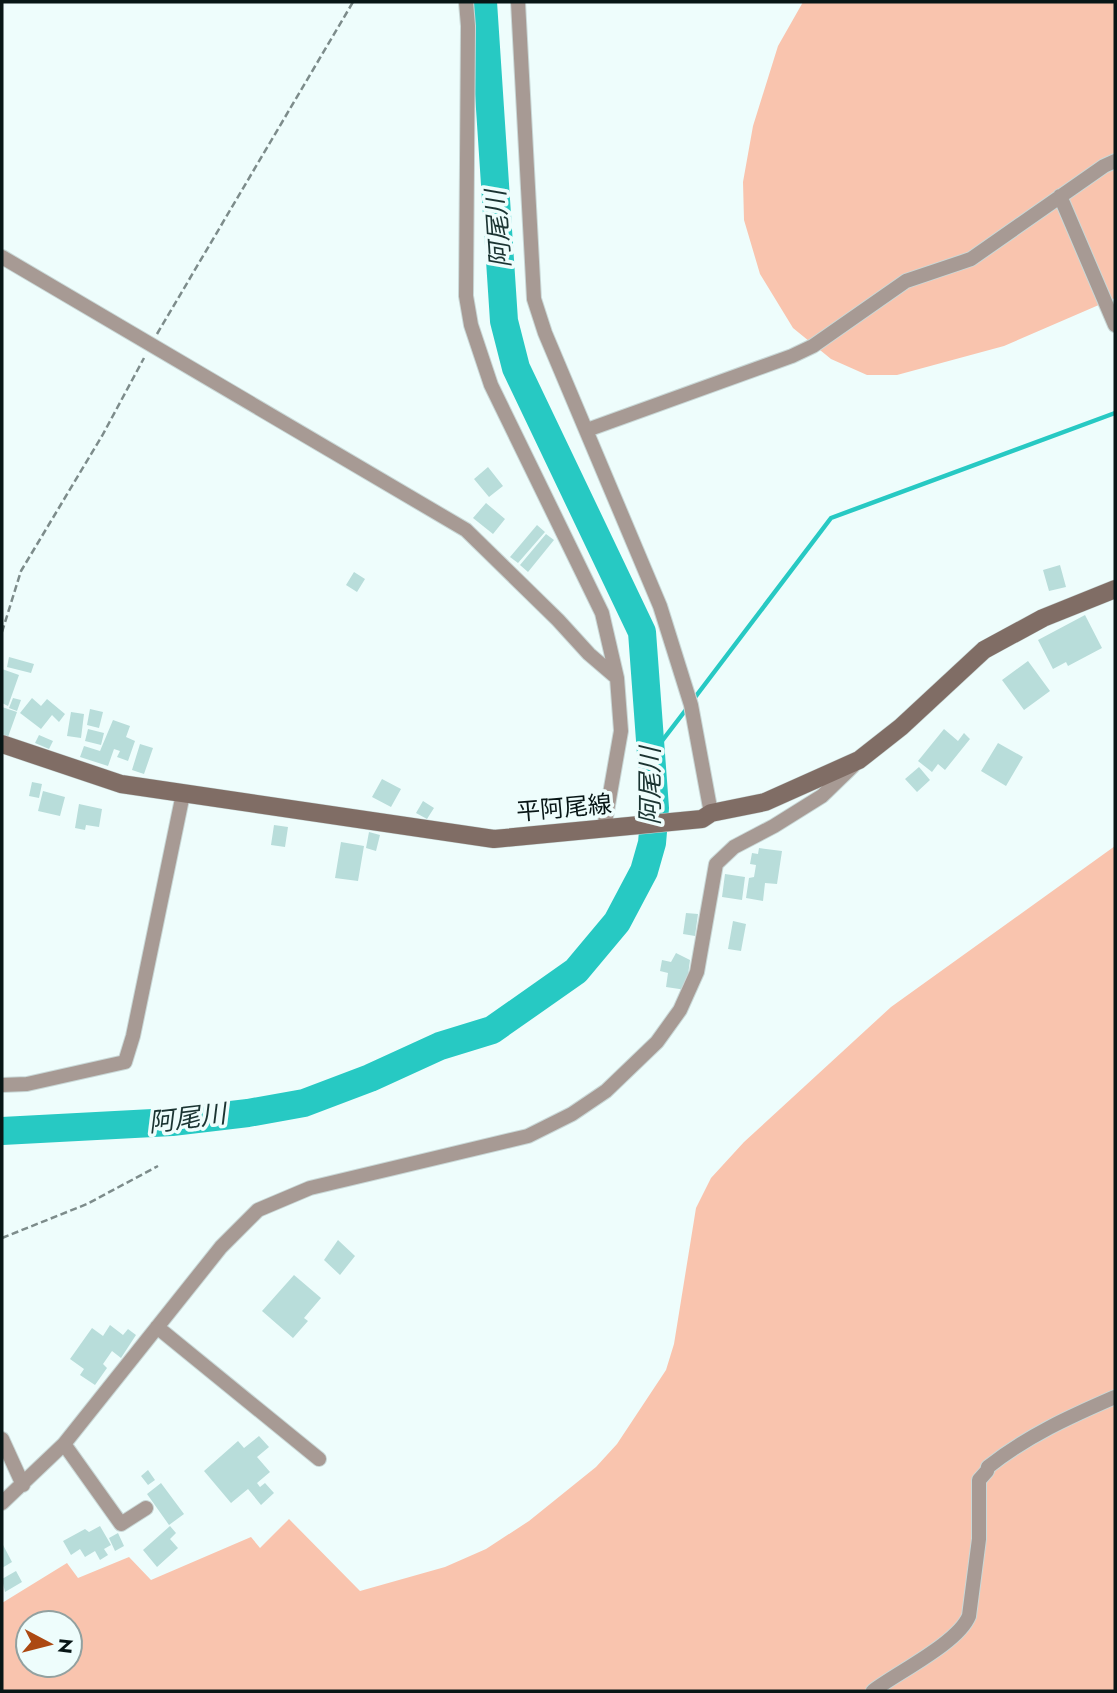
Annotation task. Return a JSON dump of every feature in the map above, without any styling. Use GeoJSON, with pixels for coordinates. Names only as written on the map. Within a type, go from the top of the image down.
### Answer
{"type":"FeatureCollection","features":[{"type":"Feature","properties":{"kind":"main road","name":"平阿尾線"},"geometry":{"type":"LineString","coordinates":[[2,744],[103,780],[494,839],[706,816],[765,802],[859,760],[901,727],[984,650],[1042,618],[1115,589]]}},
{"type":"Feature","properties":{"kind":"street"},"geometry":{"type":"LineString","coordinates":[[466,2],[466,296],[471,325],[491,385],[603,613],[617,678],[621,731],[609,828]]}},
{"type":"Feature","properties":{"kind":"street"},"geometry":{"type":"LineString","coordinates":[[518,2],[534,299],[545,333],[660,606],[691,705],[706,816]]}},
{"type":"Feature","properties":{"kind":"street"},"geometry":{"type":"LineString","coordinates":[[587,430],[813,346],[906,281],[971,259],[1115,161]]}},
{"type":"Feature","properties":{"kind":"street"},"geometry":{"type":"LineString","coordinates":[[1060,196],[1115,325]]}},
{"type":"Feature","properties":{"kind":"street"},"geometry":{"type":"LineString","coordinates":[[2,257],[466,530],[589,654],[617,678]]}},
{"type":"Feature","properties":{"kind":"street"},"geometry":{"type":"LineString","coordinates":[[2,1503],[64,1444],[221,1247],[258,1210],[310,1188],[528,1136],[572,1114],[606,1091],[657,1042],[681,1010],[697,972],[716,864],[734,847],[822,796],[859,760]]}},
{"type":"Feature","properties":{"kind":"street"},"geometry":{"type":"LineString","coordinates":[[2,1086],[27,1084],[125,1062],[133,1036],[183,794]]}},
{"type":"Feature","properties":{"kind":"street"},"geometry":{"type":"LineString","coordinates":[[157,1326],[319,1459]]}},
{"type":"Feature","properties":{"kind":"street"},"geometry":{"type":"LineString","coordinates":[[873,1691],[941,1646],[965,1626],[969,1616],[979,1539],[979,1480],[988,1467],[1015,1446],[1052,1424],[1115,1397]]}},
{"type":"Feature","properties":{"kind":"street"},"geometry":{"type":"LineString","coordinates":[[2,1439],[23,1485]]}},
{"type":"Feature","properties":{"kind":"street"},"geometry":{"type":"LineString","coordinates":[[64,1444],[121,1524],[146,1507]]}},
{"type":"Feature","properties":{"kind":"path"},"geometry":{"type":"LineString","coordinates":[[2,632],[21,570],[102,436],[150,345],[353,2]]}},
{"type":"Feature","properties":{"kind":"path"},"geometry":{"type":"LineString","coordinates":[[2,1238],[87,1204],[158,1167]]}},
{"type":"Feature","properties":{"kind":"shaded area"},"geometry":{"type":"Polygon","coordinates":[[[803,2],[1115,2],[1115,298],[1004,346],[897,375],[867,375],[831,359],[793,328],[760,274],[744,220],[743,182],[753,126],[778,46],[803,2]]]}},
{"type":"Feature","properties":{"kind":"shaded area"},"geometry":{"type":"Polygon","coordinates":[[[1115,846],[1115,1691],[2,1691],[2,1603],[67,1563],[78,1578],[129,1557],[151,1580],[251,1537],[260,1548],[289,1519],[360,1591],[445,1567],[486,1549],[529,1521],[596,1467],[617,1444],[666,1370],[674,1344],[696,1208],[711,1178],[744,1142],[891,1007],[1115,846]]]}},
{"type":"Feature","properties":{"kind":"building"},"geometry":{"type":"Polygon","coordinates":[[[488,467],[503,486],[489,497],[474,479],[488,467]]]}},
{"type":"Feature","properties":{"kind":"building"},"geometry":{"type":"Polygon","coordinates":[[[486,503],[505,519],[493,534],[473,518],[486,503]]]}},
{"type":"Feature","properties":{"kind":"building"},"geometry":{"type":"Polygon","coordinates":[[[537,525],[545,532],[518,563],[510,557],[537,525]]]}},
{"type":"Feature","properties":{"kind":"building"},"geometry":{"type":"Polygon","coordinates":[[[546,534],[554,540],[528,572],[520,565],[546,534]]]}},
{"type":"Feature","properties":{"kind":"building"},"geometry":{"type":"Polygon","coordinates":[[[1060,565],[1066,587],[1049,591],[1043,570],[1060,565]]]}},
{"type":"Feature","properties":{"kind":"building"},"geometry":{"type":"Polygon","coordinates":[[[354,572],[365,579],[357,592],[346,585],[354,572]]]}},
{"type":"Feature","properties":{"kind":"building"},"geometry":{"type":"Polygon","coordinates":[[[1085,615],[1102,648],[1068,666],[1066,662],[1053,669],[1038,640],[1085,615]]]}},
{"type":"Feature","properties":{"kind":"building"},"geometry":{"type":"Polygon","coordinates":[[[9,657],[34,664],[31,673],[7,667],[9,657]]]}},
{"type":"Feature","properties":{"kind":"building"},"geometry":{"type":"Polygon","coordinates":[[[1028,661],[1050,691],[1024,710],[1002,680],[1028,661]]]}},
{"type":"Feature","properties":{"kind":"building"},"geometry":{"type":"Polygon","coordinates":[[[2,669],[19,675],[8,706],[2,703],[2,669]]]}},
{"type":"Feature","properties":{"kind":"building"},"geometry":{"type":"Polygon","coordinates":[[[13,698],[21,700],[17,711],[9,708],[13,698]]]}},
{"type":"Feature","properties":{"kind":"building"},"geometry":{"type":"Polygon","coordinates":[[[32,698],[41,706],[47,699],[65,714],[59,722],[52,715],[41,729],[20,713],[32,698]]]}},
{"type":"Feature","properties":{"kind":"building"},"geometry":{"type":"Polygon","coordinates":[[[2,707],[17,712],[8,737],[2,735],[2,707]]]}},
{"type":"Feature","properties":{"kind":"building"},"geometry":{"type":"Polygon","coordinates":[[[90,709],[103,712],[99,728],[87,725],[90,709]]]}},
{"type":"Feature","properties":{"kind":"building"},"geometry":{"type":"Polygon","coordinates":[[[71,712],[84,714],[81,738],[67,736],[71,712]]]}},
{"type":"Feature","properties":{"kind":"building"},"geometry":{"type":"Polygon","coordinates":[[[113,720],[130,726],[126,737],[135,741],[128,761],[117,757],[120,751],[114,749],[108,766],[80,757],[84,746],[100,751],[113,720]]]}},
{"type":"Feature","properties":{"kind":"building"},"geometry":{"type":"Polygon","coordinates":[[[88,729],[104,733],[101,745],[85,741],[88,729]]]}},
{"type":"Feature","properties":{"kind":"building"},"geometry":{"type":"Polygon","coordinates":[[[944,729],[958,741],[964,733],[970,739],[945,770],[938,764],[932,772],[918,761],[944,729]]]}},
{"type":"Feature","properties":{"kind":"building"},"geometry":{"type":"Polygon","coordinates":[[[39,735],[53,741],[49,749],[35,743],[39,735]]]}},
{"type":"Feature","properties":{"kind":"building"},"geometry":{"type":"Polygon","coordinates":[[[998,743],[1023,757],[1006,786],[981,771],[998,743]]]}},
{"type":"Feature","properties":{"kind":"building"},"geometry":{"type":"Polygon","coordinates":[[[140,744],[153,748],[144,774],[132,770],[140,744]]]}},
{"type":"Feature","properties":{"kind":"building"},"geometry":{"type":"Polygon","coordinates":[[[919,767],[930,780],[917,792],[905,779],[919,767]]]}},
{"type":"Feature","properties":{"kind":"building"},"geometry":{"type":"Polygon","coordinates":[[[382,779],[401,789],[391,807],[372,797],[382,779]]]}},
{"type":"Feature","properties":{"kind":"building"},"geometry":{"type":"Polygon","coordinates":[[[32,782],[42,784],[39,798],[29,796],[32,782]]]}},
{"type":"Feature","properties":{"kind":"building"},"geometry":{"type":"Polygon","coordinates":[[[43,791],[65,797],[60,816],[38,811],[43,791]]]}},
{"type":"Feature","properties":{"kind":"building"},"geometry":{"type":"Polygon","coordinates":[[[423,801],[434,808],[427,819],[416,813],[423,801]]]}},
{"type":"Feature","properties":{"kind":"building"},"geometry":{"type":"Polygon","coordinates":[[[79,804],[102,809],[99,827],[86,825],[85,830],[75,828],[79,804]]]}},
{"type":"Feature","properties":{"kind":"building"},"geometry":{"type":"Polygon","coordinates":[[[274,825],[288,827],[285,847],[271,845],[274,825]]]}},
{"type":"Feature","properties":{"kind":"building"},"geometry":{"type":"Polygon","coordinates":[[[369,832],[380,835],[376,851],[366,848],[369,832]]]}},
{"type":"Feature","properties":{"kind":"building"},"geometry":{"type":"Polygon","coordinates":[[[341,842],[364,846],[358,881],[335,878],[341,842]]]}},
{"type":"Feature","properties":{"kind":"building"},"geometry":{"type":"Polygon","coordinates":[[[759,848],[782,851],[777,884],[765,883],[763,901],[746,898],[749,878],[754,877],[756,865],[750,864],[752,853],[758,854],[759,848]]]}},
{"type":"Feature","properties":{"kind":"building"},"geometry":{"type":"Polygon","coordinates":[[[725,874],[745,877],[742,900],[722,897],[725,874]]]}},
{"type":"Feature","properties":{"kind":"building"},"geometry":{"type":"Polygon","coordinates":[[[686,913],[698,914],[695,936],[683,934],[686,913]]]}},
{"type":"Feature","properties":{"kind":"building"},"geometry":{"type":"Polygon","coordinates":[[[733,921],[746,924],[741,951],[728,949],[733,921]]]}},
{"type":"Feature","properties":{"kind":"building"},"geometry":{"type":"Polygon","coordinates":[[[676,953],[690,960],[686,990],[666,987],[668,973],[660,971],[662,960],[671,962],[676,953]]]}},
{"type":"Feature","properties":{"kind":"building"},"geometry":{"type":"Polygon","coordinates":[[[338,1240],[355,1256],[340,1275],[324,1260],[338,1240]]]}},
{"type":"Feature","properties":{"kind":"building"},"geometry":{"type":"Polygon","coordinates":[[[294,1275],[321,1298],[304,1318],[308,1321],[293,1338],[262,1311],[294,1275]]]}},
{"type":"Feature","properties":{"kind":"building"},"geometry":{"type":"Polygon","coordinates":[[[110,1325],[123,1335],[128,1329],[136,1335],[121,1358],[112,1351],[103,1364],[107,1368],[95,1385],[80,1375],[84,1369],[70,1359],[92,1328],[103,1336],[110,1325]]]}},
{"type":"Feature","properties":{"kind":"building"},"geometry":{"type":"Polygon","coordinates":[[[259,1436],[269,1447],[257,1457],[270,1472],[257,1483],[260,1487],[265,1483],[274,1493],[261,1505],[248,1489],[231,1503],[204,1471],[238,1441],[244,1448],[259,1436]]]}},
{"type":"Feature","properties":{"kind":"building"},"geometry":{"type":"Polygon","coordinates":[[[148,1470],[155,1480],[148,1485],[141,1476],[148,1470]]]}},
{"type":"Feature","properties":{"kind":"building"},"geometry":{"type":"Polygon","coordinates":[[[161,1483],[184,1514],[169,1525],[147,1494],[161,1483]]]}},
{"type":"Feature","properties":{"kind":"building"},"geometry":{"type":"Polygon","coordinates":[[[100,1526],[111,1545],[104,1549],[108,1555],[100,1560],[95,1551],[85,1557],[80,1549],[71,1555],[63,1541],[85,1529],[89,1532],[100,1526]]]}},
{"type":"Feature","properties":{"kind":"building"},"geometry":{"type":"Polygon","coordinates":[[[170,1526],[176,1533],[170,1539],[178,1548],[157,1567],[143,1550],[170,1526]]]}},
{"type":"Feature","properties":{"kind":"building"},"geometry":{"type":"Polygon","coordinates":[[[118,1533],[124,1546],[115,1551],[109,1538],[118,1533]]]}},
{"type":"Feature","properties":{"kind":"building"},"geometry":{"type":"Polygon","coordinates":[[[2,1543],[12,1562],[2,1568],[2,1543]]]}},
{"type":"Feature","properties":{"kind":"building"},"geometry":{"type":"Polygon","coordinates":[[[16,1571],[22,1582],[5,1592],[2,1579],[16,1571]]]}},
{"type":"Feature","properties":{"kind":"waterway","name":"阿尾川"},"geometry":{"type":"LineString","coordinates":[[2,1131],[172,1122],[304,1103],[370,1078],[440,1046],[492,1030],[576,971],[617,922],[644,871],[652,843],[655,808],[642,632],[516,368],[504,321],[483,2]]}},
{"type":"Feature","properties":{"kind":"waterway"},"geometry":{"type":"LineString","coordinates":[[693,700],[831,518],[1115,413]]}},
{"type":"Feature","properties":{"kind":"waterway"},"geometry":{"type":"LineString","coordinates":[[652,754],[688,707]]}}]}
